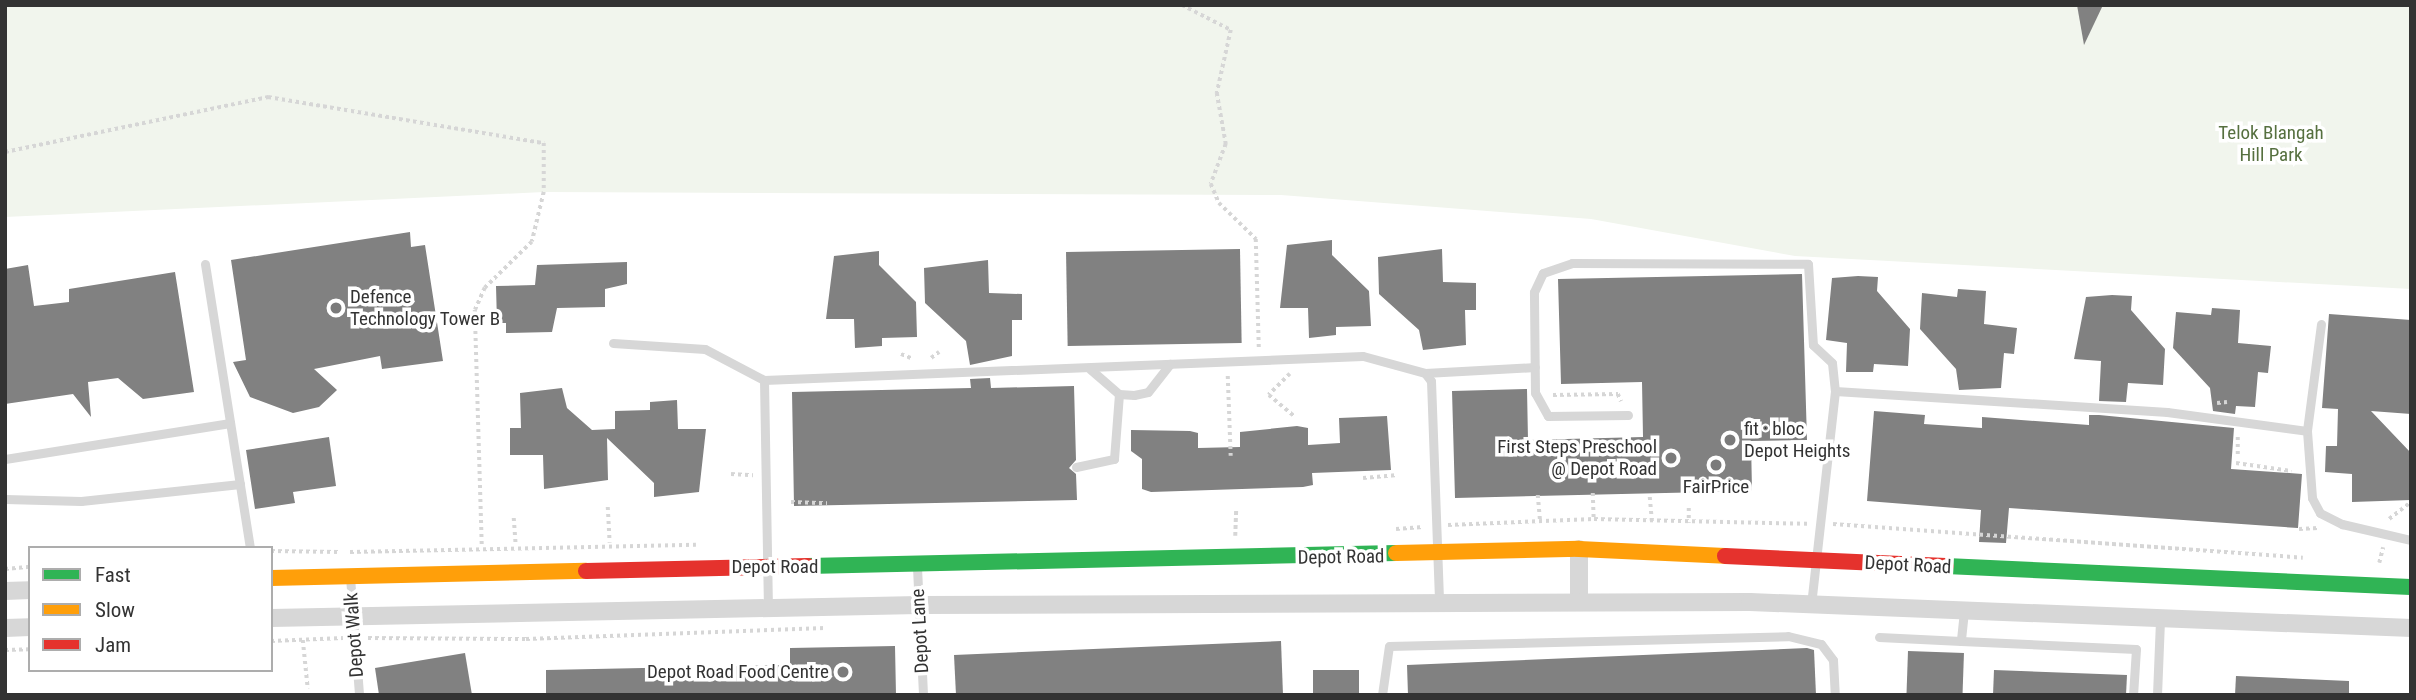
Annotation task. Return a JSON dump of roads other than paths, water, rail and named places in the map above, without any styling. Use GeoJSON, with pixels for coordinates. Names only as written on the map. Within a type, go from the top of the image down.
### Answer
{"type":"FeatureCollection","features":[{"type":"Feature","properties":{"kind":"street","name":"Depot Road"},"geometry":{"type":"LineString","coordinates":[[273,578],[768,567],[917,567],[1579,549],[2411,587]]}},
{"type":"Feature","properties":{"kind":"street"},"geometry":{"type":"LineString","coordinates":[[1579,549],[1579,602]]}},
{"type":"Feature","properties":{"kind":"street"},"geometry":{"type":"LineString","coordinates":[[5,591],[28,590]]}},
{"type":"Feature","properties":{"kind":"street","name":"Depot Road"},"geometry":{"type":"LineString","coordinates":[[273,618],[919,606],[1439,605],[1579,602],[1811,605],[2411,628]]}},
{"type":"Feature","properties":{"kind":"street"},"geometry":{"type":"LineString","coordinates":[[5,628],[28,627]]}},
{"type":"Feature","properties":{"kind":"lane"},"geometry":{"type":"LineString","coordinates":[[1628,415],[1548,416],[1535,384],[1534,292],[1543,273],[1572,263],[1808,264],[1808,337],[1832,363],[1835,391],[1811,605]]}},
{"type":"Feature","properties":{"kind":"lane"},"geometry":{"type":"LineString","coordinates":[[205,264],[250,546]]}},
{"type":"Feature","properties":{"kind":"lane"},"geometry":{"type":"LineString","coordinates":[[2321,324],[2307,430],[2309,488],[2320,513],[2373,531],[2411,540]]}},
{"type":"Feature","properties":{"kind":"lane"},"geometry":{"type":"LineString","coordinates":[[613,343],[705,349],[764,380],[1363,356],[1424,373],[1535,367]]}},
{"type":"Feature","properties":{"kind":"lane"},"geometry":{"type":"LineString","coordinates":[[1090,369],[1119,394],[1148,392],[1170,365]]}},
{"type":"Feature","properties":{"kind":"lane"},"geometry":{"type":"LineString","coordinates":[[1424,373],[1431,381],[1439,605]]}},
{"type":"Feature","properties":{"kind":"lane"},"geometry":{"type":"LineString","coordinates":[[764,380],[768,608]]}},
{"type":"Feature","properties":{"kind":"lane"},"geometry":{"type":"LineString","coordinates":[[1835,391],[2167,412],[2307,430]]}},
{"type":"Feature","properties":{"kind":"lane"},"geometry":{"type":"LineString","coordinates":[[1076,467],[1114,459],[1119,394]]}},
{"type":"Feature","properties":{"kind":"lane"},"geometry":{"type":"LineString","coordinates":[[5,459],[230,424]]}},
{"type":"Feature","properties":{"kind":"lane"},"geometry":{"type":"LineString","coordinates":[[5,499],[81,501],[240,484]]}},
{"type":"Feature","properties":{"kind":"lane","name":"Depot Lane"},"geometry":{"type":"LineString","coordinates":[[917,567],[923,695]]}},
{"type":"Feature","properties":{"kind":"lane","name":"Depot Walk"},"geometry":{"type":"LineString","coordinates":[[350,576],[359,695]]}},
{"type":"Feature","properties":{"kind":"lane"},"geometry":{"type":"LineString","coordinates":[[1961,641],[1964,611]]}},
{"type":"Feature","properties":{"kind":"lane"},"geometry":{"type":"LineString","coordinates":[[2157,695],[2161,619]]}},
{"type":"Feature","properties":{"kind":"lane"},"geometry":{"type":"LineString","coordinates":[[1382,695],[1383,655],[1393,645],[1788,636],[1821,643],[1833,660],[1835,695]]}},
{"type":"Feature","properties":{"kind":"lane"},"geometry":{"type":"LineString","coordinates":[[1879,637],[2136,649],[2133,695]]}},
{"type":"Feature","properties":{"kind":"place","name":"Defence Technology Tower B"},"geometry":{"type":"Point","coordinates":[336,308]}},
{"type":"Feature","properties":{"kind":"place","name":"fit · bloc Depot Heights"},"geometry":{"type":"Point","coordinates":[1730,440]}},
{"type":"Feature","properties":{"kind":"place","name":"First Steps Preschool @ Depot Road"},"geometry":{"type":"Point","coordinates":[1671,458]}},
{"type":"Feature","properties":{"kind":"place","name":"FairPrice"},"geometry":{"type":"Point","coordinates":[1716,465]}},
{"type":"Feature","properties":{"kind":"place","name":"Depot Road Food Centre"},"geometry":{"type":"Point","coordinates":[843,672]}},
{"type":"Feature","properties":{"kind":"park label","name":"Telok Blangah Hill Park"},"geometry":{"type":"Point","coordinates":[2271,144]}}]}
